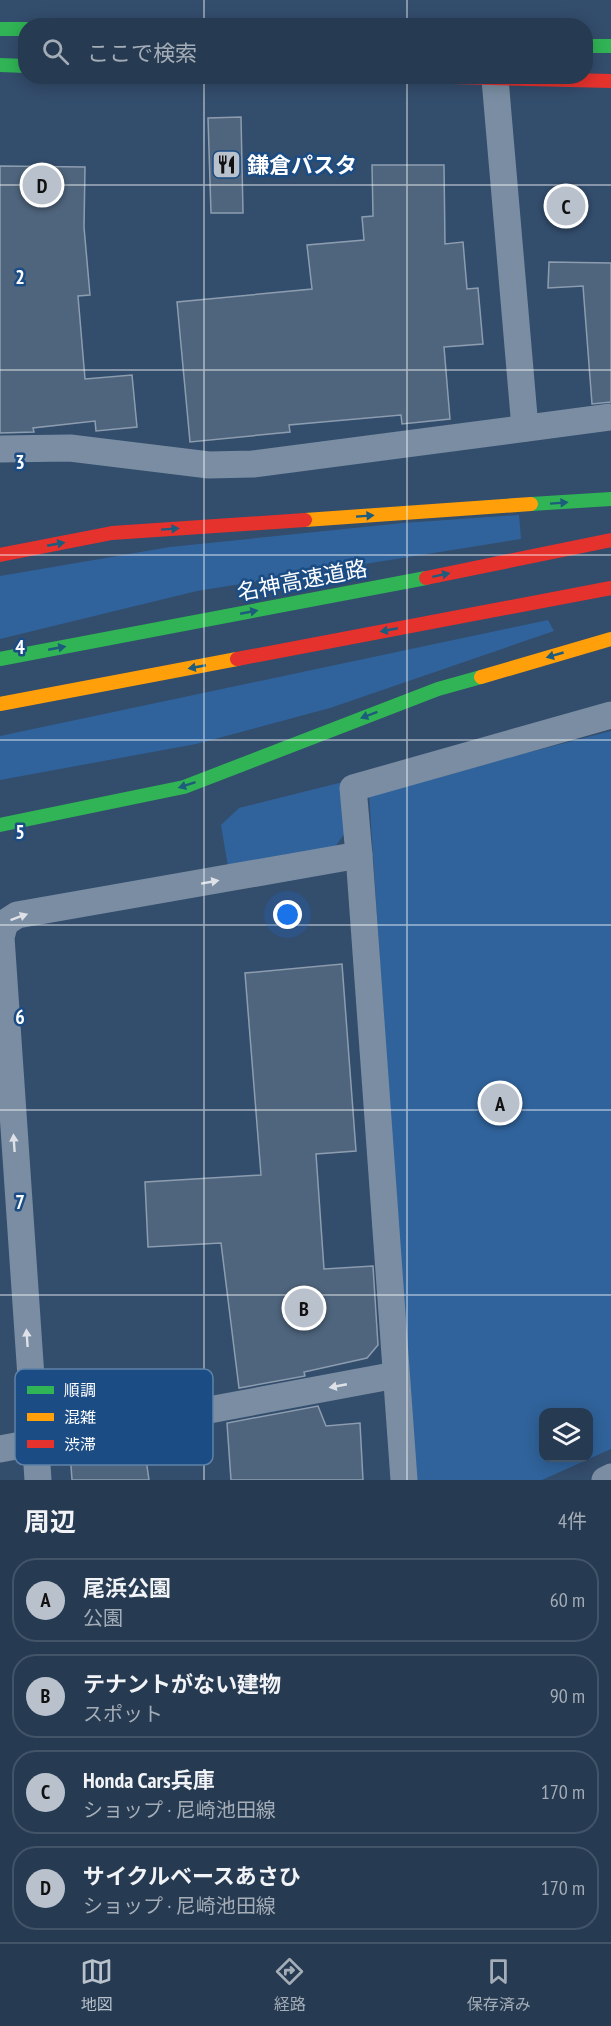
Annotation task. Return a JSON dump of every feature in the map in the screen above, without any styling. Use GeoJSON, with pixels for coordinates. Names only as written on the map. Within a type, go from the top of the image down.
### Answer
{"type":"FeatureCollection","features":[{"type":"Feature","properties":{"kind":"main road"},"geometry":{"type":"LineString","coordinates":[[0,28],[18,29]]}},
{"type":"Feature","properties":{"kind":"main road"},"geometry":{"type":"LineString","coordinates":[[593,46],[611,46]]}},
{"type":"Feature","properties":{"kind":"main road"},"geometry":{"type":"LineString","coordinates":[[0,65],[18,66]]}},
{"type":"Feature","properties":{"kind":"main road"},"geometry":{"type":"LineString","coordinates":[[593,81],[611,81]]}},
{"type":"Feature","properties":{"kind":"main road"},"geometry":{"type":"LineString","coordinates":[[0,555],[112,533],[611,499]]}},
{"type":"Feature","properties":{"kind":"main road","name":"名神高速道路"},"geometry":{"type":"LineString","coordinates":[[0,659],[416,580],[611,540]]}},
{"type":"Feature","properties":{"kind":"main road"},"geometry":{"type":"LineString","coordinates":[[0,704],[611,588]]}},
{"type":"Feature","properties":{"kind":"main road"},"geometry":{"type":"LineString","coordinates":[[0,825],[184,787],[438,688],[611,639]]}},
{"type":"Feature","properties":{"kind":"street"},"geometry":{"type":"LineString","coordinates":[[495,84],[525,428]]}},
{"type":"Feature","properties":{"kind":"street"},"geometry":{"type":"LineString","coordinates":[[0,449],[70,448],[209,465],[242,464],[611,417]]}},
{"type":"Feature","properties":{"kind":"street"},"geometry":{"type":"LineString","coordinates":[[404,1480],[353,788],[611,716]]}},
{"type":"Feature","properties":{"kind":"street"},"geometry":{"type":"LineString","coordinates":[[30,1369],[1,937],[5,922],[17,915],[359,855]]}},
{"type":"Feature","properties":{"kind":"street"},"geometry":{"type":"LineString","coordinates":[[213,1409],[396,1375]]}},
{"type":"Feature","properties":{"kind":"street"},"geometry":{"type":"LineString","coordinates":[[0,1449],[15,1446]]}},
{"type":"Feature","properties":{"kind":"street"},"geometry":{"type":"LineString","coordinates":[[37,1465],[38,1480]]}},
{"type":"Feature","properties":{"kind":"street"},"geometry":{"type":"LineString","coordinates":[[605,1480],[611,1477]]}},
{"type":"Feature","properties":{"kind":"shaded area"},"geometry":{"type":"Polygon","coordinates":[[[519,515],[521,539],[197,591],[0,639],[0,576],[170,547],[403,523],[519,515]]]}},
{"type":"Feature","properties":{"kind":"shaded area"},"geometry":{"type":"Polygon","coordinates":[[[548,620],[554,631],[330,708],[196,744],[0,780],[0,736],[548,620]]]}},
{"type":"Feature","properties":{"kind":"shaded area"},"geometry":{"type":"Polygon","coordinates":[[[611,731],[611,1449],[593,1457],[593,1408],[539,1408],[539,1462],[582,1462],[542,1480],[414,1480],[369,794],[611,731]]]}},
{"type":"Feature","properties":{"kind":"shaded area"},"geometry":{"type":"Polygon","coordinates":[[[343,782],[345,833],[335,847],[228,867],[221,825],[239,808],[343,782]]]}},
{"type":"Feature","properties":{"kind":"building","name":"鎌倉パスタ"},"geometry":{"type":"Polygon","coordinates":[[[241,117],[243,213],[211,213],[208,118],[241,117]]]}},
{"type":"Feature","properties":{"kind":"building"},"geometry":{"type":"Polygon","coordinates":[[[372,165],[444,165],[445,244],[463,242],[467,289],[478,288],[483,344],[444,347],[450,419],[402,424],[401,415],[289,425],[290,432],[190,442],[177,302],[312,289],[307,245],[364,240],[362,217],[373,216],[372,165]]]}},
{"type":"Feature","properties":{"kind":"building"},"geometry":{"type":"Polygon","coordinates":[[[0,166],[85,167],[84,227],[90,295],[78,296],[85,379],[132,375],[137,427],[96,431],[95,421],[33,428],[34,432],[0,433],[0,166]]]}},
{"type":"Feature","properties":{"kind":"building"},"geometry":{"type":"Polygon","coordinates":[[[549,262],[611,263],[611,402],[592,404],[583,286],[548,288],[549,262]]]}},
{"type":"Feature","properties":{"kind":"building"},"geometry":{"type":"Polygon","coordinates":[[[342,964],[356,1151],[316,1154],[324,1269],[373,1266],[378,1345],[367,1358],[304,1372],[305,1376],[239,1388],[221,1243],[148,1247],[145,1182],[261,1175],[245,973],[342,964]]]}},
{"type":"Feature","properties":{"kind":"building"},"geometry":{"type":"Polygon","coordinates":[[[318,1406],[326,1426],[360,1423],[363,1480],[231,1480],[227,1423],[318,1406]]]}},
{"type":"Feature","properties":{"kind":"building"},"geometry":{"type":"Polygon","coordinates":[[[71,1465],[147,1465],[149,1480],[72,1480],[71,1465]]]}},
{"type":"Feature","properties":{"kind":"traffic: fast"},"geometry":{"type":"LineString","coordinates":[[0,29],[18,29]]}},
{"type":"Feature","properties":{"kind":"traffic: fast"},"geometry":{"type":"LineString","coordinates":[[593,46],[611,46]]}},
{"type":"Feature","properties":{"kind":"traffic: fast"},"geometry":{"type":"LineString","coordinates":[[0,65],[18,66]]}},
{"type":"Feature","properties":{"kind":"traffic: fast"},"geometry":{"type":"LineString","coordinates":[[531,504],[611,499]]}},
{"type":"Feature","properties":{"kind":"traffic: fast"},"geometry":{"type":"LineString","coordinates":[[0,659],[426,578]]}},
{"type":"Feature","properties":{"kind":"traffic: fast"},"geometry":{"type":"LineString","coordinates":[[0,825],[184,787],[438,689],[481,677]]}},
{"type":"Feature","properties":{"kind":"traffic: slow"},"geometry":{"type":"LineString","coordinates":[[305,520],[531,504]]}},
{"type":"Feature","properties":{"kind":"traffic: slow"},"geometry":{"type":"LineString","coordinates":[[481,677],[611,639]]}},
{"type":"Feature","properties":{"kind":"traffic: slow"},"geometry":{"type":"LineString","coordinates":[[0,704],[237,659]]}},
{"type":"Feature","properties":{"kind":"traffic: jam"},"geometry":{"type":"LineString","coordinates":[[593,81],[611,81]]}},
{"type":"Feature","properties":{"kind":"traffic: jam"},"geometry":{"type":"LineString","coordinates":[[0,555],[112,533],[305,520]]}},
{"type":"Feature","properties":{"kind":"traffic: jam"},"geometry":{"type":"LineString","coordinates":[[426,578],[611,540]]}},
{"type":"Feature","properties":{"kind":"traffic: jam"},"geometry":{"type":"LineString","coordinates":[[237,659],[611,588]]}},
{"type":"Feature","properties":{"kind":"place","name":"鎌倉パスタ"},"geometry":{"type":"Point","coordinates":[226,165]}},
{"type":"Feature","properties":{"kind":"place","name":"サイクルベースあさひ"},"geometry":{"type":"Point","coordinates":[42,185]}},
{"type":"Feature","properties":{"kind":"place","name":"Honda Cars兵庫"},"geometry":{"type":"Point","coordinates":[566,206]}},
{"type":"Feature","properties":{"kind":"place","name":"尾浜公園"},"geometry":{"type":"Point","coordinates":[500,1103]}},
{"type":"Feature","properties":{"kind":"place","name":"テナントがない建物"},"geometry":{"type":"Point","coordinates":[304,1308]}}]}
